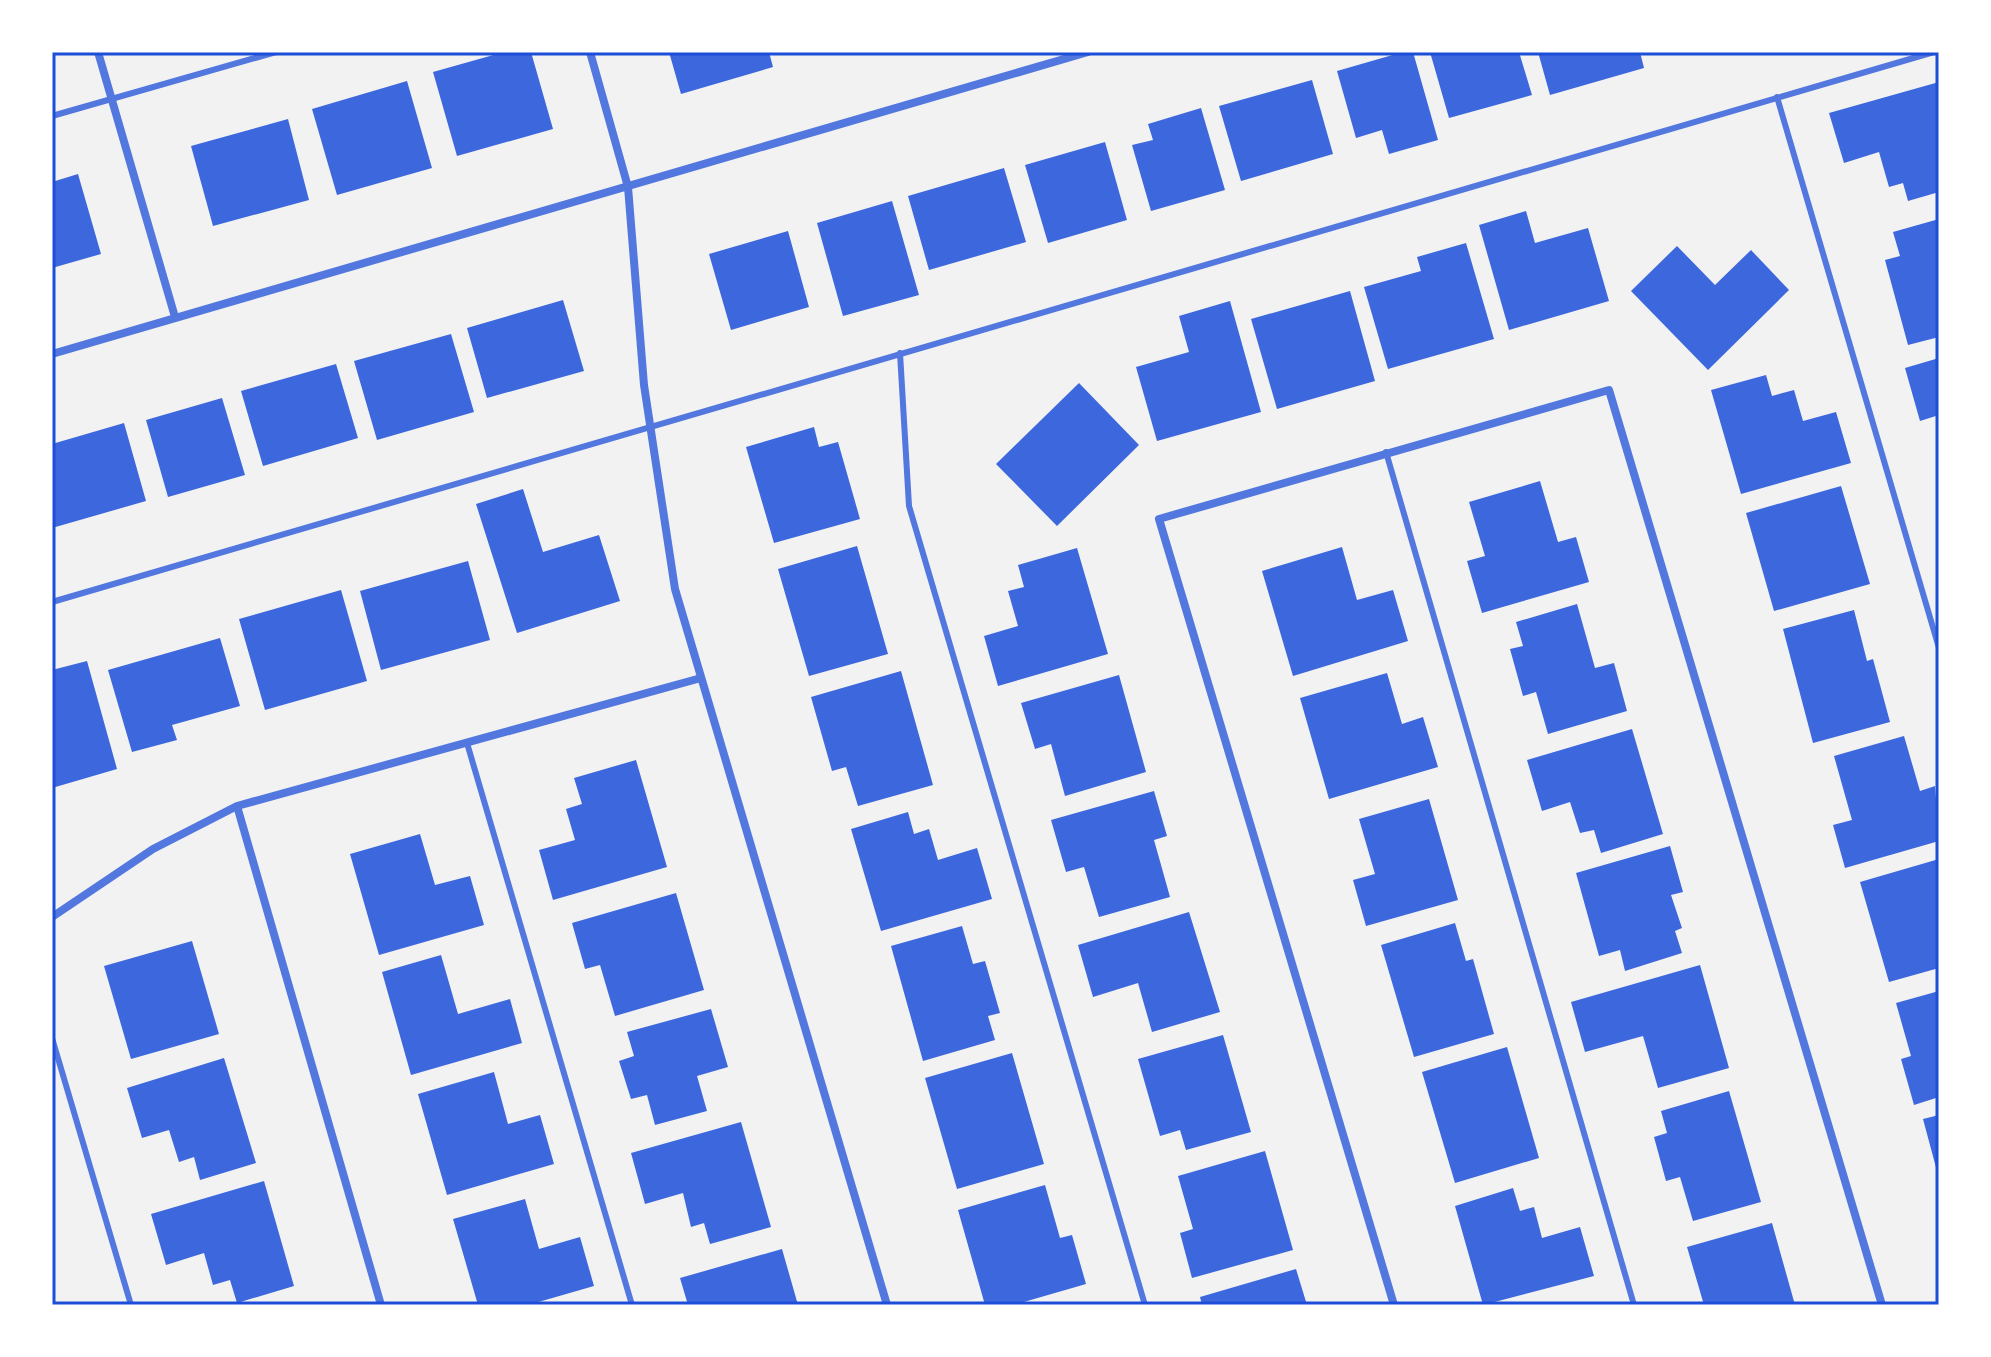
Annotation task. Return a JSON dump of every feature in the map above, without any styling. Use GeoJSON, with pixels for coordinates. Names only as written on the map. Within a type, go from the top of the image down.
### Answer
{"type":"FeatureCollection","features":[{"type":"Feature","properties":{"kind":"street"},"geometry":{"type":"LineString","coordinates":[[98,52],[175,317]]}},
{"type":"Feature","properties":{"kind":"street"},"geometry":{"type":"LineString","coordinates":[[590,52],[628,187],[650,425],[675,589],[887,1305]]}},
{"type":"Feature","properties":{"kind":"street"},"geometry":{"type":"LineString","coordinates":[[52,354],[1088,52]]}},
{"type":"Feature","properties":{"kind":"street"},"geometry":{"type":"LineString","coordinates":[[1394,1305],[1159,519],[1609,390],[1882,1305]]}},
{"type":"Feature","properties":{"kind":"street"},"geometry":{"type":"LineString","coordinates":[[52,917],[153,849],[237,806],[701,678]]}},
{"type":"Feature","properties":{"kind":"street"},"geometry":{"type":"LineString","coordinates":[[237,806],[381,1305]]}},
{"type":"Feature","properties":{"kind":"lane"},"geometry":{"type":"LineString","coordinates":[[52,116],[276,52]]}},
{"type":"Feature","properties":{"kind":"lane"},"geometry":{"type":"LineString","coordinates":[[52,602],[1934,52]]}},
{"type":"Feature","properties":{"kind":"lane"},"geometry":{"type":"LineString","coordinates":[[1777,97],[1939,648]]}},
{"type":"Feature","properties":{"kind":"lane"},"geometry":{"type":"LineString","coordinates":[[900,353],[909,506],[1145,1305]]}},
{"type":"Feature","properties":{"kind":"lane"},"geometry":{"type":"LineString","coordinates":[[1386,452],[1634,1305]]}},
{"type":"Feature","properties":{"kind":"lane"},"geometry":{"type":"LineString","coordinates":[[467,743],[632,1305]]}},
{"type":"Feature","properties":{"kind":"lane"},"geometry":{"type":"LineString","coordinates":[[52,1038],[131,1305]]}},
{"type":"Feature","properties":{"kind":"building"},"geometry":{"type":"Polygon","coordinates":[[[504,52],[531,52],[553,129],[457,156],[433,72],[504,52]]]}},
{"type":"Feature","properties":{"kind":"building"},"geometry":{"type":"Polygon","coordinates":[[[669,52],[769,52],[773,67],[681,94],[669,52]]]}},
{"type":"Feature","properties":{"kind":"building"},"geometry":{"type":"Polygon","coordinates":[[[1403,52],[1413,52],[1438,140],[1389,154],[1382,130],[1356,138],[1337,71],[1403,52]]]}},
{"type":"Feature","properties":{"kind":"building"},"geometry":{"type":"Polygon","coordinates":[[[1430,52],[1519,52],[1532,95],[1449,118],[1430,52]]]}},
{"type":"Feature","properties":{"kind":"building"},"geometry":{"type":"Polygon","coordinates":[[[1538,52],[1640,52],[1644,68],[1550,95],[1538,52]]]}},
{"type":"Feature","properties":{"kind":"building"},"geometry":{"type":"Polygon","coordinates":[[[1312,80],[1333,154],[1241,181],[1219,106],[1312,80]]]}},
{"type":"Feature","properties":{"kind":"building"},"geometry":{"type":"Polygon","coordinates":[[[407,81],[432,168],[337,195],[312,109],[407,81]]]}},
{"type":"Feature","properties":{"kind":"building"},"geometry":{"type":"Polygon","coordinates":[[[1939,82],[1939,192],[1908,201],[1903,183],[1889,187],[1879,152],[1844,163],[1829,113],[1939,82]]]}},
{"type":"Feature","properties":{"kind":"building"},"geometry":{"type":"Polygon","coordinates":[[[1201,108],[1225,190],[1151,211],[1132,145],[1153,140],[1148,124],[1201,108]]]}},
{"type":"Feature","properties":{"kind":"building"},"geometry":{"type":"Polygon","coordinates":[[[288,119],[309,200],[213,226],[191,146],[288,119]]]}},
{"type":"Feature","properties":{"kind":"building"},"geometry":{"type":"Polygon","coordinates":[[[1105,142],[1127,220],[1048,243],[1025,165],[1105,142]]]}},
{"type":"Feature","properties":{"kind":"building"},"geometry":{"type":"Polygon","coordinates":[[[1004,168],[1026,242],[929,270],[908,196],[1004,168]]]}},
{"type":"Feature","properties":{"kind":"building"},"geometry":{"type":"Polygon","coordinates":[[[78,174],[101,254],[52,268],[52,182],[78,174]]]}},
{"type":"Feature","properties":{"kind":"building"},"geometry":{"type":"Polygon","coordinates":[[[892,201],[919,295],[843,316],[817,223],[892,201]]]}},
{"type":"Feature","properties":{"kind":"building"},"geometry":{"type":"Polygon","coordinates":[[[1526,211],[1535,243],[1588,228],[1609,301],[1509,330],[1479,225],[1526,211]]]}},
{"type":"Feature","properties":{"kind":"building"},"geometry":{"type":"Polygon","coordinates":[[[1939,219],[1939,337],[1908,345],[1885,260],[1900,256],[1893,232],[1939,219]]]}},
{"type":"Feature","properties":{"kind":"building"},"geometry":{"type":"Polygon","coordinates":[[[788,231],[809,307],[731,330],[709,254],[788,231]]]}},
{"type":"Feature","properties":{"kind":"building"},"geometry":{"type":"Polygon","coordinates":[[[1466,243],[1494,339],[1388,369],[1364,287],[1421,271],[1417,257],[1466,243]]]}},
{"type":"Feature","properties":{"kind":"building"},"geometry":{"type":"Polygon","coordinates":[[[1677,246],[1715,285],[1751,250],[1789,290],[1708,370],[1631,291],[1677,246]]]}},
{"type":"Feature","properties":{"kind":"building"},"geometry":{"type":"Polygon","coordinates":[[[1350,291],[1375,381],[1277,409],[1251,319],[1350,291]]]}},
{"type":"Feature","properties":{"kind":"building"},"geometry":{"type":"Polygon","coordinates":[[[563,300],[584,371],[487,398],[467,328],[563,300]]]}},
{"type":"Feature","properties":{"kind":"building"},"geometry":{"type":"Polygon","coordinates":[[[1230,301],[1261,412],[1157,441],[1136,367],[1189,352],[1179,316],[1230,301]]]}},
{"type":"Feature","properties":{"kind":"building"},"geometry":{"type":"Polygon","coordinates":[[[451,334],[474,412],[377,440],[354,361],[451,334]]]}},
{"type":"Feature","properties":{"kind":"building"},"geometry":{"type":"Polygon","coordinates":[[[1939,358],[1939,415],[1920,421],[1905,368],[1939,358]]]}},
{"type":"Feature","properties":{"kind":"building"},"geometry":{"type":"Polygon","coordinates":[[[336,364],[358,438],[263,466],[241,391],[336,364]]]}},
{"type":"Feature","properties":{"kind":"building"},"geometry":{"type":"Polygon","coordinates":[[[1766,375],[1772,396],[1794,390],[1803,421],[1836,412],[1851,463],[1741,494],[1711,390],[1766,375]]]}},
{"type":"Feature","properties":{"kind":"building"},"geometry":{"type":"Polygon","coordinates":[[[1079,383],[1139,445],[1057,526],[996,464],[1079,383]]]}},
{"type":"Feature","properties":{"kind":"building"},"geometry":{"type":"Polygon","coordinates":[[[222,398],[245,475],[168,497],[146,420],[222,398]]]}},
{"type":"Feature","properties":{"kind":"building"},"geometry":{"type":"Polygon","coordinates":[[[124,423],[146,501],[52,528],[52,444],[124,423]]]}},
{"type":"Feature","properties":{"kind":"building"},"geometry":{"type":"Polygon","coordinates":[[[814,427],[819,447],[838,442],[860,519],[774,543],[746,447],[814,427]]]}},
{"type":"Feature","properties":{"kind":"building"},"geometry":{"type":"Polygon","coordinates":[[[1540,481],[1558,542],[1576,537],[1589,582],[1482,613],[1467,561],[1485,556],[1469,502],[1540,481]]]}},
{"type":"Feature","properties":{"kind":"building"},"geometry":{"type":"Polygon","coordinates":[[[1841,486],[1870,584],[1774,611],[1746,513],[1841,486]]]}},
{"type":"Feature","properties":{"kind":"building"},"geometry":{"type":"Polygon","coordinates":[[[523,489],[543,552],[599,535],[620,601],[517,633],[476,504],[523,489]]]}},
{"type":"Feature","properties":{"kind":"building"},"geometry":{"type":"Polygon","coordinates":[[[857,546],[888,654],[809,676],[778,569],[857,546]]]}},
{"type":"Feature","properties":{"kind":"building"},"geometry":{"type":"Polygon","coordinates":[[[1342,547],[1357,600],[1393,590],[1408,641],[1293,676],[1262,571],[1342,547]]]}},
{"type":"Feature","properties":{"kind":"building"},"geometry":{"type":"Polygon","coordinates":[[[1077,548],[1108,654],[998,686],[984,636],[1018,626],[1008,591],[1024,587],[1018,565],[1077,548]]]}},
{"type":"Feature","properties":{"kind":"building"},"geometry":{"type":"Polygon","coordinates":[[[468,561],[490,640],[381,670],[360,591],[468,561]]]}},
{"type":"Feature","properties":{"kind":"building"},"geometry":{"type":"Polygon","coordinates":[[[341,590],[367,681],[265,710],[239,619],[341,590]]]}},
{"type":"Feature","properties":{"kind":"building"},"geometry":{"type":"Polygon","coordinates":[[[1577,604],[1595,668],[1614,663],[1627,711],[1548,734],[1536,692],[1523,696],[1510,649],[1523,646],[1516,622],[1577,604]]]}},
{"type":"Feature","properties":{"kind":"building"},"geometry":{"type":"Polygon","coordinates":[[[1854,610],[1867,661],[1873,659],[1890,722],[1813,743],[1783,629],[1854,610]]]}},
{"type":"Feature","properties":{"kind":"building"},"geometry":{"type":"Polygon","coordinates":[[[220,638],[240,706],[172,725],[177,740],[132,752],[108,670],[220,638]]]}},
{"type":"Feature","properties":{"kind":"building"},"geometry":{"type":"Polygon","coordinates":[[[87,661],[117,769],[52,788],[52,670],[87,661]]]}},
{"type":"Feature","properties":{"kind":"building"},"geometry":{"type":"Polygon","coordinates":[[[901,671],[933,785],[858,806],[846,767],[832,771],[811,697],[901,671]]]}},
{"type":"Feature","properties":{"kind":"building"},"geometry":{"type":"Polygon","coordinates":[[[1387,673],[1402,724],[1423,717],[1438,767],[1329,799],[1300,698],[1387,673]]]}},
{"type":"Feature","properties":{"kind":"building"},"geometry":{"type":"Polygon","coordinates":[[[1119,675],[1146,772],[1065,796],[1051,744],[1035,749],[1021,703],[1119,675]]]}},
{"type":"Feature","properties":{"kind":"building"},"geometry":{"type":"Polygon","coordinates":[[[1632,729],[1663,834],[1601,853],[1594,830],[1580,833],[1570,802],[1542,811],[1527,760],[1632,729]]]}},
{"type":"Feature","properties":{"kind":"building"},"geometry":{"type":"Polygon","coordinates":[[[1904,736],[1920,791],[1935,786],[1939,841],[1845,868],[1833,825],[1852,820],[1834,756],[1904,736]]]}},
{"type":"Feature","properties":{"kind":"building"},"geometry":{"type":"Polygon","coordinates":[[[636,760],[667,867],[553,900],[539,850],[575,840],[566,809],[582,804],[574,778],[636,760]]]}},
{"type":"Feature","properties":{"kind":"building"},"geometry":{"type":"Polygon","coordinates":[[[1154,791],[1167,836],[1154,840],[1170,897],[1099,917],[1084,867],[1066,872],[1051,820],[1154,791]]]}},
{"type":"Feature","properties":{"kind":"building"},"geometry":{"type":"Polygon","coordinates":[[[1429,799],[1458,900],[1366,926],[1353,880],[1375,874],[1359,819],[1429,799]]]}},
{"type":"Feature","properties":{"kind":"building"},"geometry":{"type":"Polygon","coordinates":[[[908,812],[914,834],[929,829],[938,860],[977,848],[992,899],[881,931],[851,829],[908,812]]]}},
{"type":"Feature","properties":{"kind":"building"},"geometry":{"type":"Polygon","coordinates":[[[420,834],[435,885],[470,876],[484,925],[379,955],[350,854],[420,834]]]}},
{"type":"Feature","properties":{"kind":"building"},"geometry":{"type":"Polygon","coordinates":[[[1670,846],[1683,892],[1671,895],[1682,928],[1675,931],[1682,953],[1625,971],[1620,950],[1599,956],[1576,873],[1670,846]]]}},
{"type":"Feature","properties":{"kind":"building"},"geometry":{"type":"Polygon","coordinates":[[[1939,859],[1939,968],[1889,982],[1860,882],[1939,859]]]}},
{"type":"Feature","properties":{"kind":"building"},"geometry":{"type":"Polygon","coordinates":[[[676,893],[704,990],[615,1016],[600,965],[585,969],[572,923],[676,893]]]}},
{"type":"Feature","properties":{"kind":"building"},"geometry":{"type":"Polygon","coordinates":[[[1189,912],[1220,1012],[1152,1032],[1138,983],[1093,997],[1078,945],[1189,912]]]}},
{"type":"Feature","properties":{"kind":"building"},"geometry":{"type":"Polygon","coordinates":[[[1455,923],[1466,961],[1473,959],[1494,1034],[1414,1057],[1381,945],[1455,923]]]}},
{"type":"Feature","properties":{"kind":"building"},"geometry":{"type":"Polygon","coordinates":[[[962,926],[973,964],[985,961],[1000,1013],[988,1016],[995,1040],[923,1061],[891,946],[962,926]]]}},
{"type":"Feature","properties":{"kind":"building"},"geometry":{"type":"Polygon","coordinates":[[[192,941],[219,1034],[131,1059],[104,966],[192,941]]]}},
{"type":"Feature","properties":{"kind":"building"},"geometry":{"type":"Polygon","coordinates":[[[441,955],[458,1014],[510,999],[522,1043],[411,1075],[382,972],[441,955]]]}},
{"type":"Feature","properties":{"kind":"building"},"geometry":{"type":"Polygon","coordinates":[[[1700,965],[1729,1068],[1658,1088],[1643,1036],[1585,1052],[1571,1002],[1700,965]]]}},
{"type":"Feature","properties":{"kind":"building"},"geometry":{"type":"Polygon","coordinates":[[[1939,991],[1939,1097],[1914,1105],[1901,1059],[1911,1056],[1896,1003],[1939,991]]]}},
{"type":"Feature","properties":{"kind":"building"},"geometry":{"type":"Polygon","coordinates":[[[711,1009],[728,1067],[697,1076],[707,1111],[655,1125],[647,1095],[631,1099],[619,1061],[634,1056],[627,1032],[711,1009]]]}},
{"type":"Feature","properties":{"kind":"building"},"geometry":{"type":"Polygon","coordinates":[[[1223,1035],[1251,1132],[1186,1150],[1180,1130],[1160,1136],[1138,1059],[1223,1035]]]}},
{"type":"Feature","properties":{"kind":"building"},"geometry":{"type":"Polygon","coordinates":[[[1507,1047],[1539,1158],[1455,1183],[1422,1072],[1507,1047]]]}},
{"type":"Feature","properties":{"kind":"building"},"geometry":{"type":"Polygon","coordinates":[[[1012,1053],[1044,1164],[957,1189],[925,1078],[1012,1053]]]}},
{"type":"Feature","properties":{"kind":"building"},"geometry":{"type":"Polygon","coordinates":[[[224,1058],[256,1163],[200,1180],[194,1157],[179,1162],[169,1130],[142,1138],[127,1088],[224,1058]]]}},
{"type":"Feature","properties":{"kind":"building"},"geometry":{"type":"Polygon","coordinates":[[[494,1072],[508,1124],[540,1115],[554,1164],[447,1195],[418,1094],[494,1072]]]}},
{"type":"Feature","properties":{"kind":"building"},"geometry":{"type":"Polygon","coordinates":[[[1729,1091],[1761,1202],[1693,1221],[1680,1177],[1666,1181],[1654,1137],[1667,1133],[1661,1111],[1729,1091]]]}},
{"type":"Feature","properties":{"kind":"building"},"geometry":{"type":"Polygon","coordinates":[[[1939,1115],[1939,1174],[1938,1175],[1923,1119],[1939,1115]]]}},
{"type":"Feature","properties":{"kind":"building"},"geometry":{"type":"Polygon","coordinates":[[[741,1122],[771,1227],[710,1244],[704,1223],[691,1227],[683,1193],[645,1204],[631,1153],[741,1122]]]}},
{"type":"Feature","properties":{"kind":"building"},"geometry":{"type":"Polygon","coordinates":[[[1265,1151],[1293,1250],[1192,1278],[1180,1233],[1193,1229],[1178,1176],[1265,1151]]]}},
{"type":"Feature","properties":{"kind":"building"},"geometry":{"type":"Polygon","coordinates":[[[264,1181],[294,1286],[237,1303],[230,1280],[213,1285],[204,1253],[166,1265],[151,1214],[264,1181]]]}},
{"type":"Feature","properties":{"kind":"building"},"geometry":{"type":"Polygon","coordinates":[[[1045,1185],[1060,1238],[1072,1235],[1086,1284],[1013,1305],[985,1305],[958,1210],[1045,1185]]]}},
{"type":"Feature","properties":{"kind":"building"},"geometry":{"type":"Polygon","coordinates":[[[1513,1188],[1520,1211],[1534,1207],[1542,1238],[1580,1227],[1594,1276],[1483,1305],[1455,1206],[1513,1188]]]}},
{"type":"Feature","properties":{"kind":"building"},"geometry":{"type":"Polygon","coordinates":[[[525,1199],[539,1249],[580,1237],[594,1286],[528,1305],[478,1305],[453,1219],[525,1199]]]}},
{"type":"Feature","properties":{"kind":"building"},"geometry":{"type":"Polygon","coordinates":[[[1772,1223],[1795,1305],[1704,1305],[1687,1247],[1772,1223]]]}},
{"type":"Feature","properties":{"kind":"building"},"geometry":{"type":"Polygon","coordinates":[[[782,1249],[798,1305],[688,1305],[680,1278],[782,1249]]]}},
{"type":"Feature","properties":{"kind":"building"},"geometry":{"type":"Polygon","coordinates":[[[1296,1269],[1307,1305],[1202,1305],[1200,1297],[1296,1269]]]}}]}
